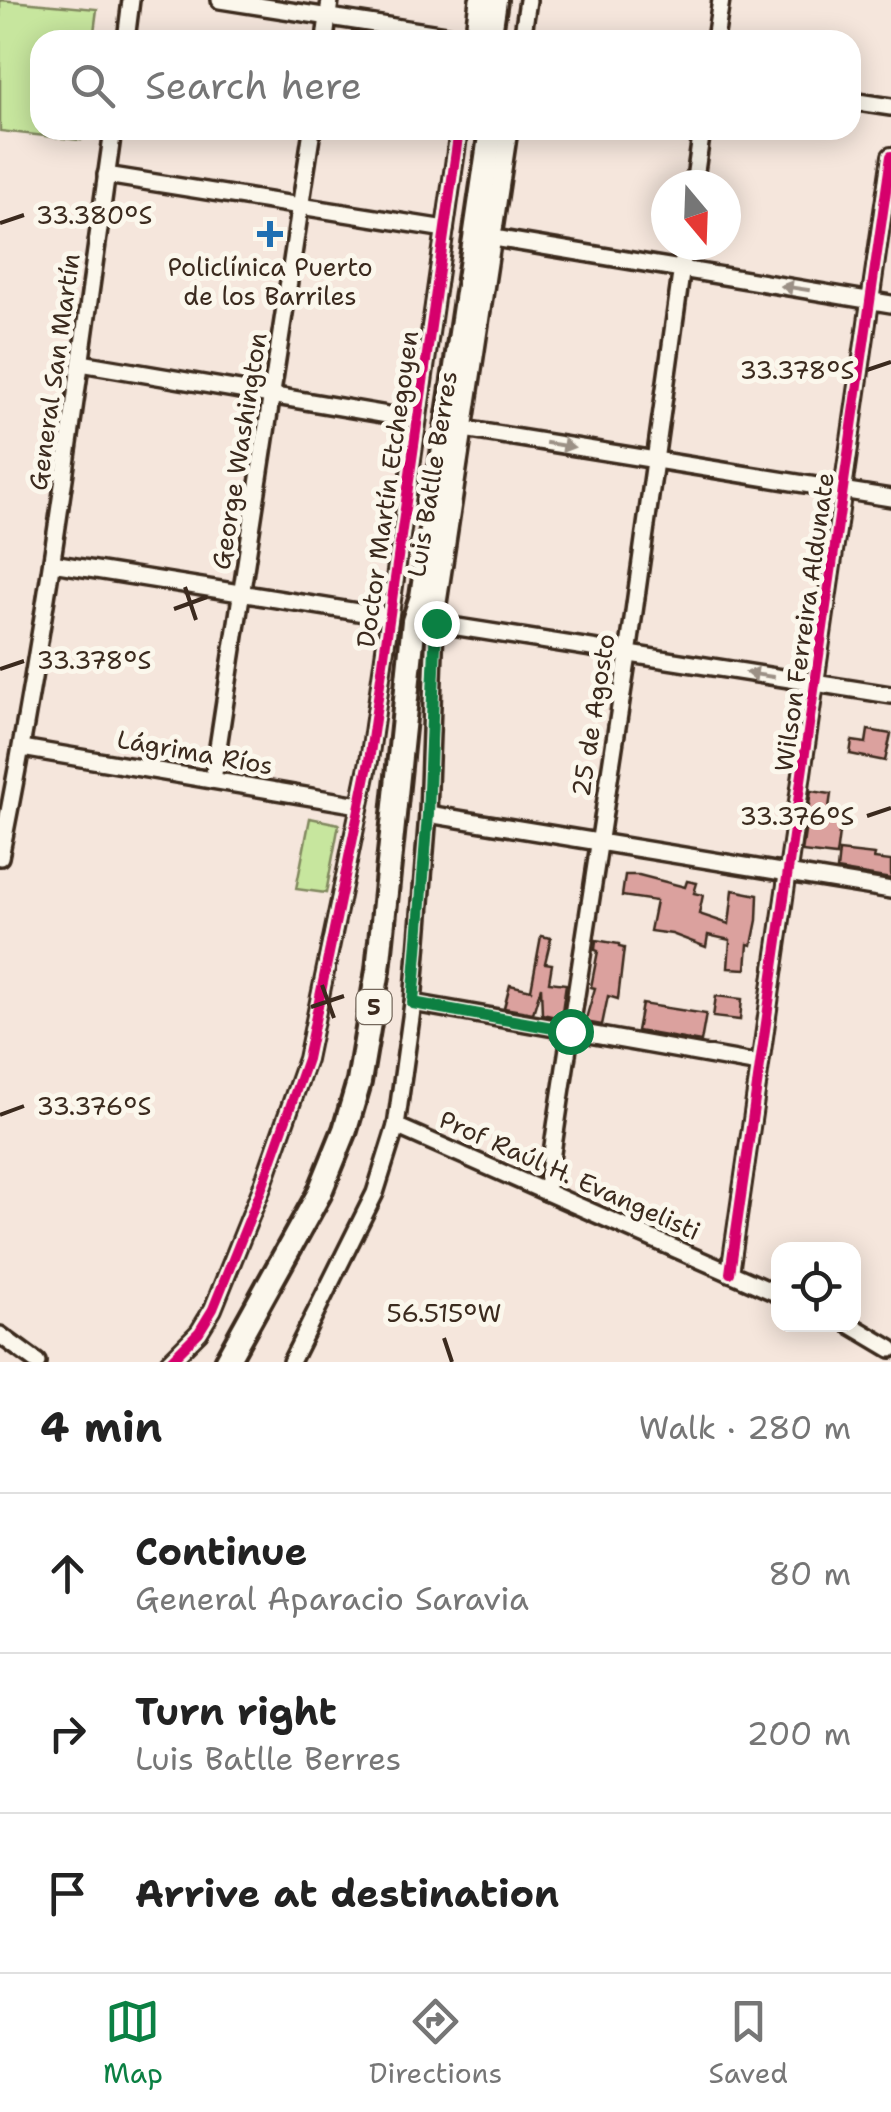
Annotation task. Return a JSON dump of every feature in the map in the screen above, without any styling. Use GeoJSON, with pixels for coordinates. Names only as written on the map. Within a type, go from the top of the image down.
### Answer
{"type":"FeatureCollection","features":[{"type":"Feature","properties":{"kind":"highway"},"geometry":{"type":"LineString","coordinates":[[491,30],[495,0]]}},
{"type":"Feature","properties":{"kind":"highway"},"geometry":{"type":"LineString","coordinates":[[506,30],[511,0]]}},
{"type":"Feature","properties":{"kind":"highway","name":"5"},"geometry":{"type":"LineString","coordinates":[[425,622],[410,595],[476,140]]}},
{"type":"Feature","properties":{"kind":"highway","name":"5"},"geometry":{"type":"LineString","coordinates":[[226,1362],[319,1194],[359,1082],[370,1030],[425,622],[422,597],[490,140]]}},
{"type":"Feature","properties":{"kind":"street"},"geometry":{"type":"LineString","coordinates":[[127,30],[131,0]]}},
{"type":"Feature","properties":{"kind":"street"},"geometry":{"type":"LineString","coordinates":[[220,0],[329,8],[429,30]]}},
{"type":"Feature","properties":{"kind":"street"},"geometry":{"type":"LineString","coordinates":[[475,30],[478,0]]}},
{"type":"Feature","properties":{"kind":"street"},"geometry":{"type":"LineString","coordinates":[[524,30],[528,0]]}},
{"type":"Feature","properties":{"kind":"street"},"geometry":{"type":"LineString","coordinates":[[716,30],[721,0]]}},
{"type":"Feature","properties":{"kind":"street"},"geometry":{"type":"LineString","coordinates":[[861,104],[891,108]]}},
{"type":"Feature","properties":{"kind":"street","name":"General San Martín"},"geometry":{"type":"LineString","coordinates":[[0,857],[52,564],[111,140]]}},
{"type":"Feature","properties":{"kind":"street","name":"George Washington"},"geometry":{"type":"LineString","coordinates":[[212,780],[311,140]]}},
{"type":"Feature","properties":{"kind":"street","name":"Doctor Martín Etchegoyen"},"geometry":{"type":"LineString","coordinates":[[169,1362],[199,1332],[213,1309],[308,1059],[359,806],[458,140]]}},
{"type":"Feature","properties":{"kind":"street","name":"Luis Batlle Berres"},"geometry":{"type":"LineString","coordinates":[[290,1362],[374,1193],[396,1126],[413,1003],[428,814],[425,622],[464,429],[508,140]]}},
{"type":"Feature","properties":{"kind":"street"},"geometry":{"type":"LineString","coordinates":[[696,170],[701,140]]}},
{"type":"Feature","properties":{"kind":"street","name":"Wilson Ferreira Aldunate"},"geometry":{"type":"LineString","coordinates":[[730,1273],[891,156]]}},
{"type":"Feature","properties":{"kind":"street"},"geometry":{"type":"LineString","coordinates":[[106,174],[445,228]]}},
{"type":"Feature","properties":{"kind":"street"},"geometry":{"type":"LineString","coordinates":[[494,238],[891,304]]}},
{"type":"Feature","properties":{"kind":"street","name":"25 de Agosto"},"geometry":{"type":"LineString","coordinates":[[546,1192],[684,260]]}},
{"type":"Feature","properties":{"kind":"street"},"geometry":{"type":"LineString","coordinates":[[81,363],[416,420]]}},
{"type":"Feature","properties":{"kind":"street"},"geometry":{"type":"LineString","coordinates":[[464,429],[891,498]]}},
{"type":"Feature","properties":{"kind":"street"},"geometry":{"type":"LineString","coordinates":[[52,564],[389,617]]}},
{"type":"Feature","properties":{"kind":"street"},"geometry":{"type":"LineString","coordinates":[[425,622],[891,695]]}},
{"type":"Feature","properties":{"kind":"street","name":"Lágrima Ríos"},"geometry":{"type":"LineString","coordinates":[[22,748],[359,806]]}},
{"type":"Feature","properties":{"kind":"street"},"geometry":{"type":"LineString","coordinates":[[428,814],[891,890]]}},
{"type":"Feature","properties":{"kind":"street"},"geometry":{"type":"LineString","coordinates":[[413,1003],[759,1064]]}},
{"type":"Feature","properties":{"kind":"street","name":"Prof Raúl H. Evangelisti"},"geometry":{"type":"LineString","coordinates":[[396,1126],[771,1291]]}},
{"type":"Feature","properties":{"kind":"street"},"geometry":{"type":"LineString","coordinates":[[861,1331],[891,1349]]}},
{"type":"Feature","properties":{"kind":"street"},"geometry":{"type":"LineString","coordinates":[[0,1335],[37,1362]]}},
{"type":"Feature","properties":{"kind":"green space"},"geometry":{"type":"Polygon","coordinates":[[[0,0],[97,9],[94,30],[30,30],[30,134],[0,131],[0,0]]]}},
{"type":"Feature","properties":{"kind":"green space"},"geometry":{"type":"Polygon","coordinates":[[[310,818],[339,824],[326,893],[296,889],[310,818]]]}},
{"type":"Feature","properties":{"kind":"building"},"geometry":{"type":"Polygon","coordinates":[[[868,730],[891,734],[885,761],[850,754],[852,741],[866,743],[868,730]]]}},
{"type":"Feature","properties":{"kind":"building"},"geometry":{"type":"Polygon","coordinates":[[[811,791],[831,794],[829,808],[842,810],[836,856],[802,852],[811,791]]]}},
{"type":"Feature","properties":{"kind":"building"},"geometry":{"type":"Polygon","coordinates":[[[839,851],[891,861],[891,879],[837,870],[839,851]]]}},
{"type":"Feature","properties":{"kind":"building"},"geometry":{"type":"Polygon","coordinates":[[[625,875],[685,887],[687,881],[697,883],[694,893],[703,895],[699,914],[729,924],[733,890],[758,895],[757,920],[752,945],[748,944],[746,969],[728,968],[730,940],[708,935],[706,947],[672,934],[650,931],[656,901],[622,896],[625,875]]]}},
{"type":"Feature","properties":{"kind":"building"},"geometry":{"type":"Polygon","coordinates":[[[541,936],[551,938],[545,963],[552,964],[549,982],[566,984],[561,1018],[542,1014],[541,987],[533,1013],[504,1008],[510,985],[531,990],[541,936]]]}},
{"type":"Feature","properties":{"kind":"building"},"geometry":{"type":"Polygon","coordinates":[[[596,940],[624,948],[618,999],[608,996],[602,1025],[585,1022],[595,988],[591,987],[598,951],[596,940]]]}},
{"type":"Feature","properties":{"kind":"building"},"geometry":{"type":"Polygon","coordinates":[[[716,996],[742,999],[740,1020],[713,1017],[716,996]]]}},
{"type":"Feature","properties":{"kind":"building"},"geometry":{"type":"Polygon","coordinates":[[[642,1004],[706,1014],[701,1042],[637,1031],[642,1004]]]}},
{"type":"Feature","properties":{"kind":"cycle path"},"geometry":{"type":"LineString","coordinates":[[169,1362],[199,1332],[213,1309],[261,1190],[307,1059],[369,761],[458,140]]}},
{"type":"Feature","properties":{"kind":"cycle path"},"geometry":{"type":"LineString","coordinates":[[730,1273],[891,156]]}},
{"type":"Feature","properties":{"kind":"place","name":"Policlínica Puerto de los Barriles"},"geometry":{"type":"Point","coordinates":[270,234]}},
{"type":"Feature","properties":{"kind":"route"},"geometry":{"type":"LineString","coordinates":[[436,623],[428,814],[413,1003],[570,1031]]}}]}
